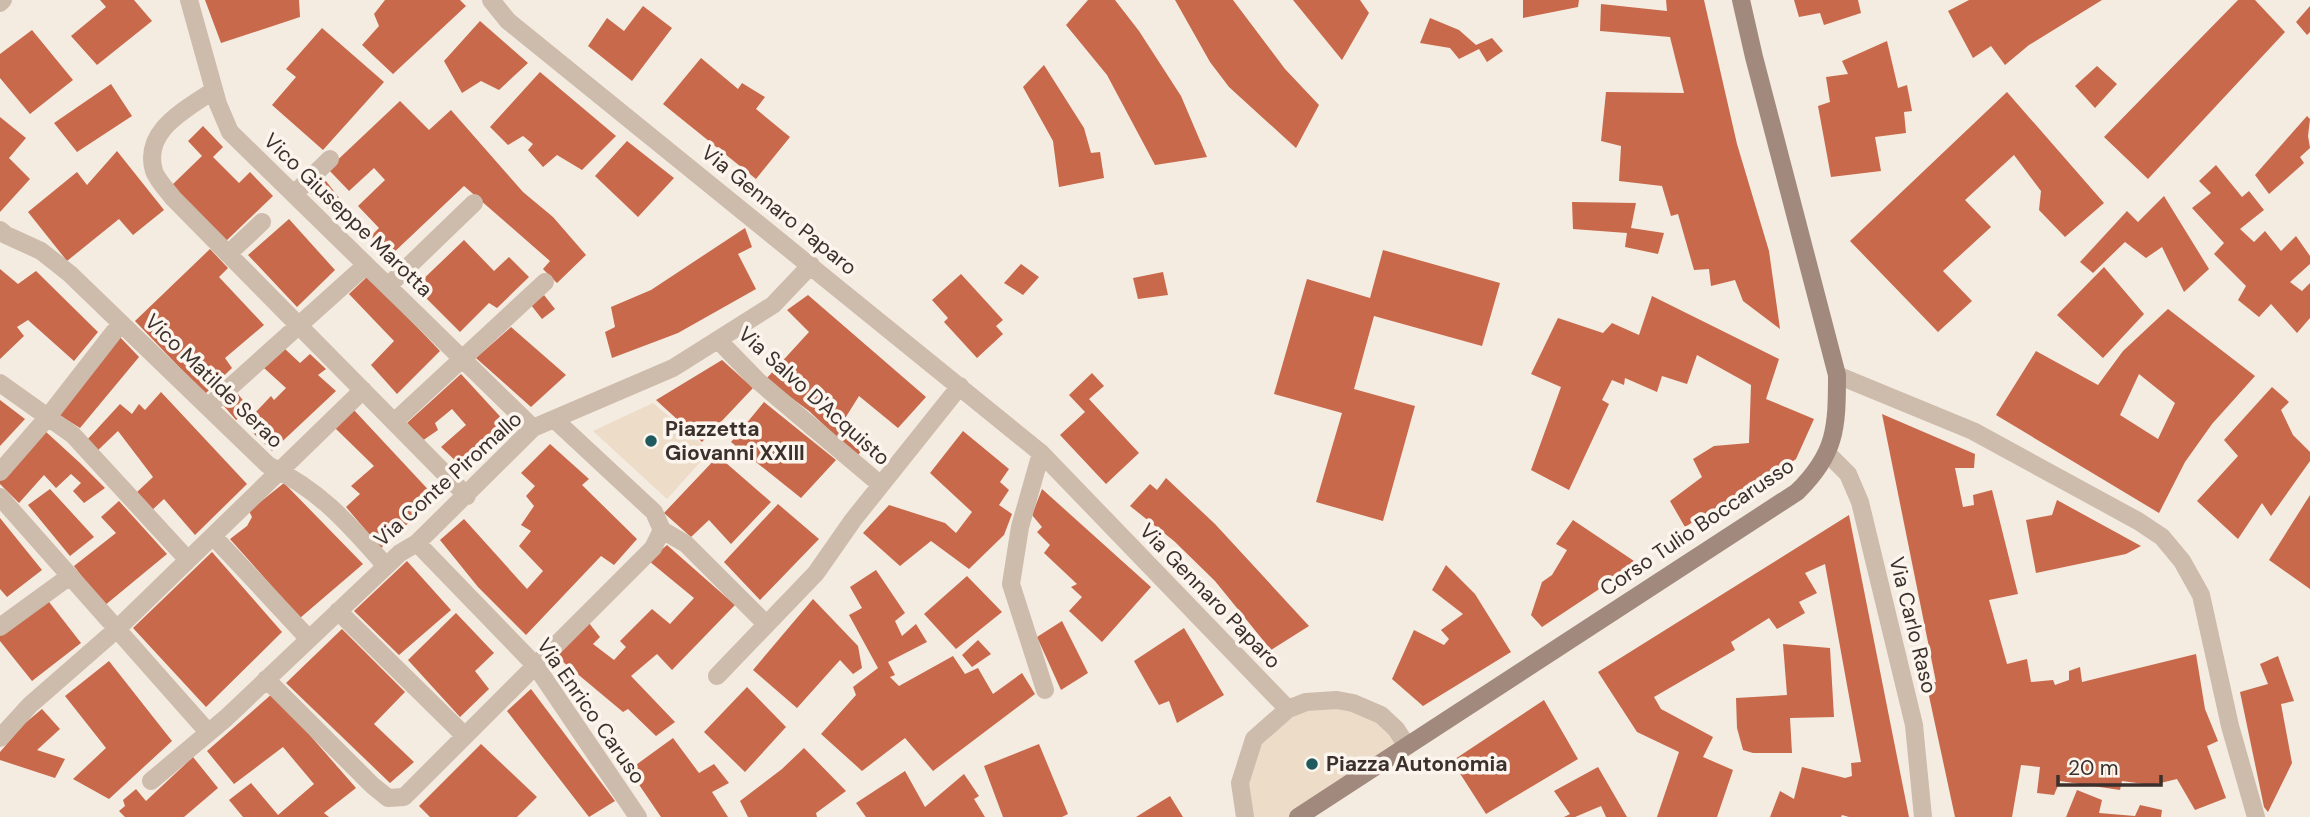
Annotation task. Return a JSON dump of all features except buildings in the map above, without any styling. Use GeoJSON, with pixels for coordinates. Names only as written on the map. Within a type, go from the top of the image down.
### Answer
{"type":"FeatureCollection","features":[{"type":"Feature","properties":{"kind":"street","name":"Vico Giuseppe Marotta"},"geometry":{"type":"LineString","coordinates":[[189,0],[214,90],[230,132],[533,428]]}},
{"type":"Feature","properties":{"kind":"street","name":"Via Gennaro Paparo"},"geometry":{"type":"LineString","coordinates":[[491,0],[508,21],[1041,453],[1288,709]]}},
{"type":"Feature","properties":{"kind":"street","name":"Corso Tulio Boccarusso"},"geometry":{"type":"LineString","coordinates":[[1298,817],[1797,492],[1811,479],[1828,454],[1837,403],[1837,375],[1741,0]]}},
{"type":"Feature","properties":{"kind":"street"},"geometry":{"type":"LineString","coordinates":[[214,90],[163,126],[153,147],[155,172],[173,198],[467,496]]}},
{"type":"Feature","properties":{"kind":"street"},"geometry":{"type":"LineString","coordinates":[[294,194],[330,159]]}},
{"type":"Feature","properties":{"kind":"street"},"geometry":{"type":"LineString","coordinates":[[388,286],[474,203]]}},
{"type":"Feature","properties":{"kind":"street"},"geometry":{"type":"LineString","coordinates":[[228,254],[262,222]]}},
{"type":"Feature","properties":{"kind":"street","name":"Vico Matilde Serao"},"geometry":{"type":"LineString","coordinates":[[2,234],[41,251],[70,274],[268,466],[300,481],[335,509],[386,566]]}},
{"type":"Feature","properties":{"kind":"street"},"geometry":{"type":"LineString","coordinates":[[208,407],[366,265]]}},
{"type":"Feature","properties":{"kind":"street","name":"Via Conte Piromallo"},"geometry":{"type":"LineString","coordinates":[[150,781],[208,732],[400,553],[417,543],[533,428],[673,368],[772,304],[811,265]]}},
{"type":"Feature","properties":{"kind":"street"},"geometry":{"type":"LineString","coordinates":[[394,422],[545,282]]}},
{"type":"Feature","properties":{"kind":"street"},"geometry":{"type":"LineString","coordinates":[[0,472],[47,418],[121,323]]}},
{"type":"Feature","properties":{"kind":"street","name":"Via Salvo D'Acquisto"},"geometry":{"type":"LineString","coordinates":[[718,340],[758,381],[881,485]]}},
{"type":"Feature","properties":{"kind":"street"},"geometry":{"type":"LineString","coordinates":[[1837,375],[1973,431],[2138,521],[2162,537],[2182,561],[2201,595],[2231,726],[2256,817]]}},
{"type":"Feature","properties":{"kind":"street"},"geometry":{"type":"LineString","coordinates":[[0,383],[73,435],[188,560]]}},
{"type":"Feature","properties":{"kind":"street","name":"Via Salvo D'Acquisto"},"geometry":{"type":"LineString","coordinates":[[717,676],[816,573],[853,520],[960,386]]}},
{"type":"Feature","properties":{"kind":"street"},"geometry":{"type":"LineString","coordinates":[[0,738],[30,705],[117,629],[363,390]]}},
{"type":"Feature","properties":{"kind":"street"},"geometry":{"type":"LineString","coordinates":[[554,419],[654,512],[662,530],[686,544],[766,624]]}},
{"type":"Feature","properties":{"kind":"street"},"geometry":{"type":"LineString","coordinates":[[1041,453],[1020,527],[1011,584],[1045,690]]}},
{"type":"Feature","properties":{"kind":"street","name":"Via Carlo Raso"},"geometry":{"type":"LineString","coordinates":[[1828,454],[1848,474],[1860,502],[1914,725],[1923,817]]}},
{"type":"Feature","properties":{"kind":"street"},"geometry":{"type":"LineString","coordinates":[[0,497],[208,732]]}},
{"type":"Feature","properties":{"kind":"street"},"geometry":{"type":"LineString","coordinates":[[266,679],[372,785],[388,798],[404,797],[653,548],[662,530]]}},
{"type":"Feature","properties":{"kind":"street"},"geometry":{"type":"LineString","coordinates":[[213,536],[308,638]]}},
{"type":"Feature","properties":{"kind":"street","name":"Via Enrico Caruso"},"geometry":{"type":"LineString","coordinates":[[417,543],[535,665],[638,817]]}},
{"type":"Feature","properties":{"kind":"street"},"geometry":{"type":"LineString","coordinates":[[0,627],[70,576]]}},
{"type":"Feature","properties":{"kind":"street"},"geometry":{"type":"LineString","coordinates":[[338,611],[464,736]]}},
{"type":"Feature","properties":{"kind":"street"},"geometry":{"type":"LineString","coordinates":[[1245,817],[1240,783],[1254,739],[1288,709],[1306,702],[1337,699],[1353,703],[1381,715],[1396,729],[1407,746]]}},
{"type":"Feature","properties":{"kind":"shaded area","name":"Piazzetta Giovanni XXIII"},"geometry":{"type":"Polygon","coordinates":[[[653,403],[710,451],[667,499],[593,431],[653,403]]]}},
{"type":"Feature","properties":{"kind":"shaded area","name":"Piazza Autonomia"},"geometry":{"type":"Polygon","coordinates":[[[1353,703],[1407,746],[1298,817],[1245,817],[1243,814],[1254,739],[1288,709],[1353,703]]]}},
{"type":"Feature","properties":{"kind":"place","name":"Piazzetta Giovanni XXIII"},"geometry":{"type":"Point","coordinates":[651,441]}},
{"type":"Feature","properties":{"kind":"place","name":"Piazza Autonomia"},"geometry":{"type":"Point","coordinates":[1312,764]}}]}
